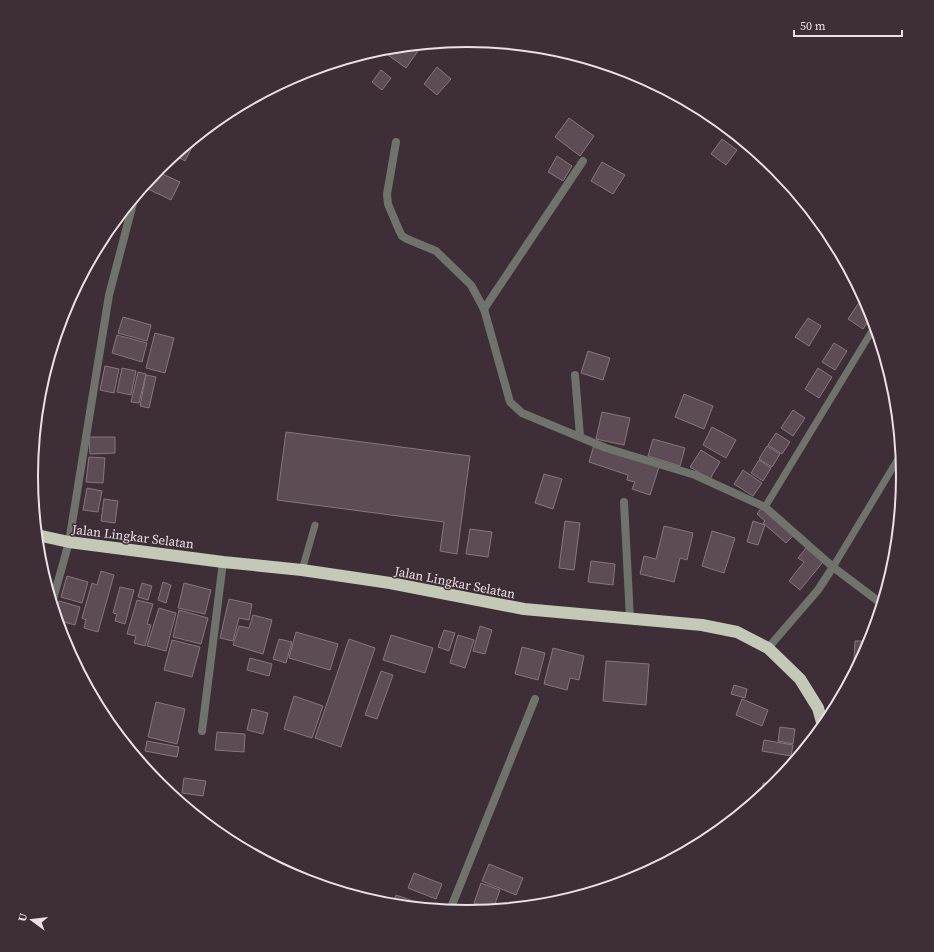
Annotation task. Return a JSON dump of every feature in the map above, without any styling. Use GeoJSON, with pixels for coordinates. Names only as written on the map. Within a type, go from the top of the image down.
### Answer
{"type":"FeatureCollection","features":[{"type":"Feature","properties":{"kind":"highway","name":"Jalan Lingkar Selatan"},"geometry":{"type":"LineString","coordinates":[[43,536],[69,542],[223,562],[302,570],[390,583],[524,609],[702,625],[737,632],[768,648],[800,679],[818,708],[821,718]]}},
{"type":"Feature","properties":{"kind":"street"},"geometry":{"type":"LineString","coordinates":[[396,142],[387,194],[388,204],[399,230],[402,236],[407,239],[436,251],[471,285],[484,310],[510,402],[522,413],[606,448],[695,475],[765,507],[833,567],[877,600]]}},
{"type":"Feature","properties":{"kind":"street"},"geometry":{"type":"LineString","coordinates":[[484,310],[584,161]]}},
{"type":"Feature","properties":{"kind":"street"},"geometry":{"type":"LineString","coordinates":[[55,593],[69,542],[109,294],[132,209]]}},
{"type":"Feature","properties":{"kind":"street"},"geometry":{"type":"LineString","coordinates":[[575,376],[580,436]]}},
{"type":"Feature","properties":{"kind":"street"},"geometry":{"type":"LineString","coordinates":[[624,502],[630,619]]}},
{"type":"Feature","properties":{"kind":"street"},"geometry":{"type":"LineString","coordinates":[[202,731],[223,562]]}},
{"type":"Feature","properties":{"kind":"street"},"geometry":{"type":"LineString","coordinates":[[768,648],[818,590],[833,567]]}},
{"type":"Feature","properties":{"kind":"street"},"geometry":{"type":"LineString","coordinates":[[452,904],[535,700]]}},
{"type":"Feature","properties":{"kind":"lane"},"geometry":{"type":"LineString","coordinates":[[765,507],[871,333]]}},
{"type":"Feature","properties":{"kind":"lane"},"geometry":{"type":"LineString","coordinates":[[833,567],[896,463]]}},
{"type":"Feature","properties":{"kind":"lane"},"geometry":{"type":"LineString","coordinates":[[302,570],[315,525]]}},
{"type":"Feature","properties":{"kind":"building"},"geometry":{"type":"Polygon","coordinates":[[[418,50],[406,68],[388,54],[418,50]]]}},
{"type":"Feature","properties":{"kind":"building"},"geometry":{"type":"Polygon","coordinates":[[[437,67],[451,79],[437,95],[424,84],[437,67]]]}},
{"type":"Feature","properties":{"kind":"building"},"geometry":{"type":"Polygon","coordinates":[[[381,70],[391,78],[382,90],[372,82],[381,70]]]}},
{"type":"Feature","properties":{"kind":"building"},"geometry":{"type":"Polygon","coordinates":[[[569,118],[594,136],[580,156],[555,137],[569,118]]]}},
{"type":"Feature","properties":{"kind":"building"},"geometry":{"type":"Polygon","coordinates":[[[722,139],[737,150],[726,165],[711,154],[722,139]]]}},
{"type":"Feature","properties":{"kind":"building"},"geometry":{"type":"Polygon","coordinates":[[[192,147],[192,147],[185,161],[179,158],[192,147]]]}},
{"type":"Feature","properties":{"kind":"building"},"geometry":{"type":"Polygon","coordinates":[[[557,156],[572,166],[563,181],[548,172],[557,156]]]}},
{"type":"Feature","properties":{"kind":"building"},"geometry":{"type":"Polygon","coordinates":[[[602,162],[625,175],[613,194],[591,181],[602,162]]]}},
{"type":"Feature","properties":{"kind":"building"},"geometry":{"type":"Polygon","coordinates":[[[163,174],[180,182],[171,200],[148,189],[163,174]]]}},
{"type":"Feature","properties":{"kind":"building"},"geometry":{"type":"Polygon","coordinates":[[[859,303],[867,323],[863,329],[848,319],[859,303]]]}},
{"type":"Feature","properties":{"kind":"building"},"geometry":{"type":"Polygon","coordinates":[[[123,317],[151,325],[147,341],[118,333],[123,317]]]}},
{"type":"Feature","properties":{"kind":"building"},"geometry":{"type":"Polygon","coordinates":[[[808,318],[821,326],[809,346],[795,337],[808,318]]]}},
{"type":"Feature","properties":{"kind":"building"},"geometry":{"type":"Polygon","coordinates":[[[155,333],[174,338],[165,373],[146,368],[155,333]]]}},
{"type":"Feature","properties":{"kind":"building"},"geometry":{"type":"Polygon","coordinates":[[[117,335],[147,343],[142,362],[112,353],[117,335]]]}},
{"type":"Feature","properties":{"kind":"building"},"geometry":{"type":"Polygon","coordinates":[[[834,343],[847,351],[835,370],[822,362],[834,343]]]}},
{"type":"Feature","properties":{"kind":"building"},"geometry":{"type":"Polygon","coordinates":[[[588,351],[610,358],[603,380],[581,373],[588,351]]]}},
{"type":"Feature","properties":{"kind":"building"},"geometry":{"type":"Polygon","coordinates":[[[105,366],[119,369],[114,393],[100,390],[105,366]]]}},
{"type":"Feature","properties":{"kind":"building"},"geometry":{"type":"Polygon","coordinates":[[[122,368],[136,371],[131,395],[117,392],[122,368]]]}},
{"type":"Feature","properties":{"kind":"building"},"geometry":{"type":"Polygon","coordinates":[[[818,368],[832,377],[819,398],[805,389],[818,368]]]}},
{"type":"Feature","properties":{"kind":"building"},"geometry":{"type":"Polygon","coordinates":[[[138,372],[146,374],[139,403],[131,402],[138,372]]]}},
{"type":"Feature","properties":{"kind":"building"},"geometry":{"type":"Polygon","coordinates":[[[146,375],[156,377],[149,408],[140,406],[146,375]]]}},
{"type":"Feature","properties":{"kind":"building"},"geometry":{"type":"Polygon","coordinates":[[[684,394],[713,406],[704,429],[675,417],[684,394]]]}},
{"type":"Feature","properties":{"kind":"building"},"geometry":{"type":"Polygon","coordinates":[[[793,410],[805,418],[793,436],[781,428],[793,410]]]}},
{"type":"Feature","properties":{"kind":"building"},"geometry":{"type":"Polygon","coordinates":[[[602,412],[630,418],[624,445],[596,439],[602,412]]]}},
{"type":"Feature","properties":{"kind":"building"},"geometry":{"type":"Polygon","coordinates":[[[712,427],[736,440],[726,458],[703,445],[712,427]]]}},
{"type":"Feature","properties":{"kind":"building"},"geometry":{"type":"Polygon","coordinates":[[[286,432],[470,456],[457,554],[440,551],[444,522],[277,500],[286,432]]]}},
{"type":"Feature","properties":{"kind":"building"},"geometry":{"type":"Polygon","coordinates":[[[776,433],[790,442],[782,454],[768,445],[776,433]]]}},
{"type":"Feature","properties":{"kind":"building"},"geometry":{"type":"Polygon","coordinates":[[[89,437],[115,437],[115,453],[90,454],[89,437]]]}},
{"type":"Feature","properties":{"kind":"building"},"geometry":{"type":"Polygon","coordinates":[[[653,439],[685,448],[680,466],[648,456],[653,439]]]}},
{"type":"Feature","properties":{"kind":"building"},"geometry":{"type":"Polygon","coordinates":[[[594,445],[659,467],[650,495],[632,489],[635,482],[627,480],[628,475],[589,462],[594,445]]]}},
{"type":"Feature","properties":{"kind":"building"},"geometry":{"type":"Polygon","coordinates":[[[767,446],[780,454],[772,467],[759,459],[767,446]]]}},
{"type":"Feature","properties":{"kind":"building"},"geometry":{"type":"Polygon","coordinates":[[[701,450],[720,462],[710,479],[690,467],[701,450]]]}},
{"type":"Feature","properties":{"kind":"building"},"geometry":{"type":"Polygon","coordinates":[[[89,457],[105,458],[103,483],[86,482],[89,457]]]}},
{"type":"Feature","properties":{"kind":"building"},"geometry":{"type":"Polygon","coordinates":[[[759,460],[771,468],[763,481],[751,473],[759,460]]]}},
{"type":"Feature","properties":{"kind":"building"},"geometry":{"type":"Polygon","coordinates":[[[743,470],[762,483],[753,496],[734,484],[743,470]]]}},
{"type":"Feature","properties":{"kind":"building"},"geometry":{"type":"Polygon","coordinates":[[[544,474],[562,479],[553,509],[535,503],[544,474]]]}},
{"type":"Feature","properties":{"kind":"building"},"geometry":{"type":"Polygon","coordinates":[[[87,488],[102,491],[98,512],[83,510],[87,488]]]}},
{"type":"Feature","properties":{"kind":"building"},"geometry":{"type":"Polygon","coordinates":[[[104,499],[118,501],[115,523],[101,521],[104,499]]]}},
{"type":"Feature","properties":{"kind":"building"},"geometry":{"type":"Polygon","coordinates":[[[762,507],[794,535],[786,543],[763,523],[765,521],[757,514],[762,507]]]}},
{"type":"Feature","properties":{"kind":"building"},"geometry":{"type":"Polygon","coordinates":[[[565,521],[580,523],[574,570],[559,568],[565,521]]]}},
{"type":"Feature","properties":{"kind":"building"},"geometry":{"type":"Polygon","coordinates":[[[753,521],[765,525],[758,545],[747,542],[753,521]]]}},
{"type":"Feature","properties":{"kind":"building"},"geometry":{"type":"Polygon","coordinates":[[[664,526],[693,533],[687,560],[680,558],[674,582],[640,574],[644,556],[656,559],[664,526]]]}},
{"type":"Feature","properties":{"kind":"building"},"geometry":{"type":"Polygon","coordinates":[[[470,529],[492,532],[488,557],[466,554],[470,529]]]}},
{"type":"Feature","properties":{"kind":"building"},"geometry":{"type":"Polygon","coordinates":[[[712,531],[735,538],[724,573],[702,566],[712,531]]]}},
{"type":"Feature","properties":{"kind":"building"},"geometry":{"type":"Polygon","coordinates":[[[806,548],[823,562],[800,590],[789,581],[804,562],[798,558],[806,548]]]}},
{"type":"Feature","properties":{"kind":"building"},"geometry":{"type":"Polygon","coordinates":[[[591,561],[615,564],[613,585],[588,582],[591,561]]]}},
{"type":"Feature","properties":{"kind":"building"},"geometry":{"type":"Polygon","coordinates":[[[101,571],[114,575],[98,632],[84,628],[86,620],[82,618],[92,583],[97,585],[101,571]]]}},
{"type":"Feature","properties":{"kind":"building"},"geometry":{"type":"Polygon","coordinates":[[[67,576],[88,582],[82,603],[61,597],[67,576]]]}},
{"type":"Feature","properties":{"kind":"building"},"geometry":{"type":"Polygon","coordinates":[[[163,582],[171,585],[166,603],[158,600],[163,582]]]}},
{"type":"Feature","properties":{"kind":"building"},"geometry":{"type":"Polygon","coordinates":[[[142,583],[152,586],[148,600],[138,597],[142,583]]]}},
{"type":"Feature","properties":{"kind":"building"},"geometry":{"type":"Polygon","coordinates":[[[184,583],[211,590],[205,614],[178,608],[184,583]]]}},
{"type":"Feature","properties":{"kind":"building"},"geometry":{"type":"Polygon","coordinates":[[[120,587],[134,590],[125,624],[115,621],[117,614],[113,613],[120,587]]]}},
{"type":"Feature","properties":{"kind":"building"},"geometry":{"type":"Polygon","coordinates":[[[229,599],[252,604],[249,620],[239,618],[233,641],[220,638],[229,599]]]}},
{"type":"Feature","properties":{"kind":"building"},"geometry":{"type":"Polygon","coordinates":[[[137,600],[153,604],[147,624],[151,625],[145,646],[134,643],[136,636],[127,634],[137,600]]]}},
{"type":"Feature","properties":{"kind":"building"},"geometry":{"type":"Polygon","coordinates":[[[59,601],[80,607],[75,625],[64,622],[58,604],[59,601]]]}},
{"type":"Feature","properties":{"kind":"building"},"geometry":{"type":"Polygon","coordinates":[[[159,608],[176,613],[166,651],[147,646],[159,608]]]}},
{"type":"Feature","properties":{"kind":"building"},"geometry":{"type":"Polygon","coordinates":[[[179,610],[208,618],[201,644],[173,637],[179,610]]]}},
{"type":"Feature","properties":{"kind":"building"},"geometry":{"type":"Polygon","coordinates":[[[253,615],[272,620],[263,654],[233,645],[239,626],[249,628],[253,615]]]}},
{"type":"Feature","properties":{"kind":"building"},"geometry":{"type":"Polygon","coordinates":[[[480,626],[492,630],[485,654],[473,651],[480,626]]]}},
{"type":"Feature","properties":{"kind":"building"},"geometry":{"type":"Polygon","coordinates":[[[444,630],[455,633],[449,651],[438,647],[444,630]]]}},
{"type":"Feature","properties":{"kind":"building"},"geometry":{"type":"Polygon","coordinates":[[[296,632],[338,644],[330,670],[289,658],[296,632]]]}},
{"type":"Feature","properties":{"kind":"building"},"geometry":{"type":"Polygon","coordinates":[[[391,635],[433,648],[425,673],[383,660],[391,635]]]}},
{"type":"Feature","properties":{"kind":"building"},"geometry":{"type":"Polygon","coordinates":[[[458,635],[474,640],[465,668],[450,663],[458,635]]]}},
{"type":"Feature","properties":{"kind":"building"},"geometry":{"type":"Polygon","coordinates":[[[279,639],[292,642],[286,663],[273,659],[279,639]]]}},
{"type":"Feature","properties":{"kind":"building"},"geometry":{"type":"Polygon","coordinates":[[[349,639],[375,648],[341,747],[315,738],[349,639]]]}},
{"type":"Feature","properties":{"kind":"building"},"geometry":{"type":"Polygon","coordinates":[[[172,640],[200,647],[192,677],[164,670],[172,640]]]}},
{"type":"Feature","properties":{"kind":"building"},"geometry":{"type":"Polygon","coordinates":[[[855,641],[863,641],[855,660],[855,641]]]}},
{"type":"Feature","properties":{"kind":"building"},"geometry":{"type":"Polygon","coordinates":[[[522,647],[545,653],[538,680],[515,674],[522,647]]]}},
{"type":"Feature","properties":{"kind":"building"},"geometry":{"type":"Polygon","coordinates":[[[553,648],[584,656],[579,680],[570,678],[567,690],[544,684],[553,648]]]}},
{"type":"Feature","properties":{"kind":"building"},"geometry":{"type":"Polygon","coordinates":[[[250,658],[272,664],[269,676],[247,670],[250,658]]]}},
{"type":"Feature","properties":{"kind":"building"},"geometry":{"type":"Polygon","coordinates":[[[606,661],[649,664],[646,705],[603,701],[606,661]]]}},
{"type":"Feature","properties":{"kind":"building"},"geometry":{"type":"Polygon","coordinates":[[[381,671],[393,675],[377,719],[365,715],[381,671]]]}},
{"type":"Feature","properties":{"kind":"building"},"geometry":{"type":"Polygon","coordinates":[[[734,685],[747,689],[745,698],[731,694],[734,685]]]}},
{"type":"Feature","properties":{"kind":"building"},"geometry":{"type":"Polygon","coordinates":[[[294,696],[323,706],[312,738],[284,729],[294,696]]]}},
{"type":"Feature","properties":{"kind":"building"},"geometry":{"type":"Polygon","coordinates":[[[742,699],[768,710],[762,726],[736,715],[742,699]]]}},
{"type":"Feature","properties":{"kind":"building"},"geometry":{"type":"Polygon","coordinates":[[[156,702],[185,709],[177,744],[148,737],[156,702]]]}},
{"type":"Feature","properties":{"kind":"building"},"geometry":{"type":"Polygon","coordinates":[[[252,709],[268,713],[263,734],[247,730],[252,709]]]}},
{"type":"Feature","properties":{"kind":"building"},"geometry":{"type":"Polygon","coordinates":[[[780,727],[795,729],[793,744],[778,741],[780,727]]]}},
{"type":"Feature","properties":{"kind":"building"},"geometry":{"type":"Polygon","coordinates":[[[217,732],[245,734],[244,752],[215,750],[217,732]]]}},
{"type":"Feature","properties":{"kind":"building"},"geometry":{"type":"Polygon","coordinates":[[[764,740],[793,745],[791,756],[762,751],[764,740]]]}},
{"type":"Feature","properties":{"kind":"building"},"geometry":{"type":"Polygon","coordinates":[[[147,741],[179,747],[177,757],[145,751],[147,741]]]}},
{"type":"Feature","properties":{"kind":"building"},"geometry":{"type":"Polygon","coordinates":[[[184,778],[206,781],[203,796],[182,793],[184,778]]]}},
{"type":"Feature","properties":{"kind":"building"},"geometry":{"type":"Polygon","coordinates":[[[489,864],[523,878],[516,895],[482,881],[489,864]]]}},
{"type":"Feature","properties":{"kind":"building"},"geometry":{"type":"Polygon","coordinates":[[[414,873],[442,884],[436,899],[408,888],[414,873]]]}},
{"type":"Feature","properties":{"kind":"building"},"geometry":{"type":"Polygon","coordinates":[[[481,883],[500,890],[495,904],[479,905],[474,903],[481,883]]]}},
{"type":"Feature","properties":{"kind":"building"},"geometry":{"type":"Polygon","coordinates":[[[396,895],[414,901],[411,901],[395,899],[396,895]]]}}]}
